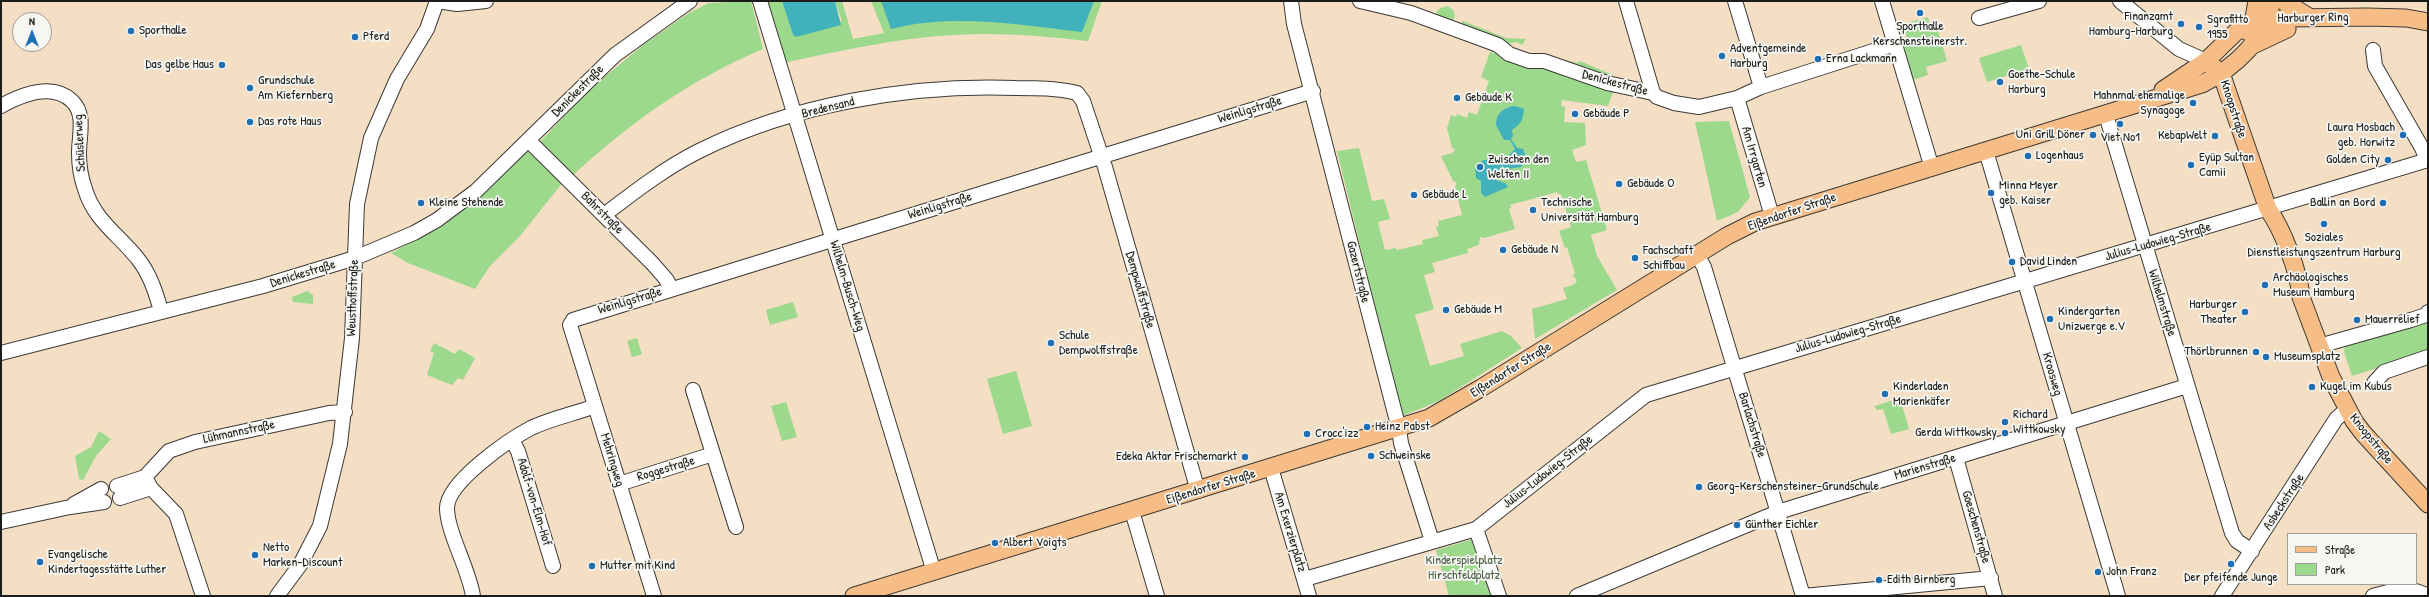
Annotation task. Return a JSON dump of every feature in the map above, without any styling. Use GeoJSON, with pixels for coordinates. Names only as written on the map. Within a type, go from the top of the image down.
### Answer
{"type":"FeatureCollection","features":[{"type":"Feature","properties":{"kind":"main road"},"geometry":{"type":"LineString","coordinates":[[2221,73],[2225,59],[2271,1]]}},
{"type":"Feature","properties":{"kind":"main road"},"geometry":{"type":"LineString","coordinates":[[2283,1],[2309,17]]}},
{"type":"Feature","properties":{"kind":"main road","name":"Harburger Ring"},"geometry":{"type":"LineString","coordinates":[[2256,18],[2366,17],[2406,18],[2428,22]]}},
{"type":"Feature","properties":{"kind":"main road","name":"Harburger Ring"},"geometry":{"type":"LineString","coordinates":[[2256,18],[2279,29],[2287,29],[2329,26],[2366,17]]}},
{"type":"Feature","properties":{"kind":"main road"},"geometry":{"type":"LineString","coordinates":[[2206,61],[2256,18]]}},
{"type":"Feature","properties":{"kind":"main road"},"geometry":{"type":"LineString","coordinates":[[2249,47],[2256,18]]}},
{"type":"Feature","properties":{"kind":"main road"},"geometry":{"type":"LineString","coordinates":[[2221,73],[2249,47],[2287,29]]}},
{"type":"Feature","properties":{"kind":"main road","name":"Knoopstraße"},"geometry":{"type":"LineString","coordinates":[[2206,61],[2221,73],[2268,209],[2268,225],[2292,288],[2301,298],[2319,346],[2347,409],[2363,433],[2428,504]]}},
{"type":"Feature","properties":{"kind":"main road","name":"Eißendorfer Straße"},"geometry":{"type":"LineString","coordinates":[[2148,100],[2206,61]]}},
{"type":"Feature","properties":{"kind":"main road","name":"Eißendorfer Straße"},"geometry":{"type":"LineString","coordinates":[[854,596],[1399,429],[1440,413],[1732,234],[1772,216],[2106,115],[2148,100],[2202,84],[2221,73]]}},
{"type":"Feature","properties":{"kind":"street"},"geometry":{"type":"LineString","coordinates":[[437,1],[457,4],[486,1]]}},
{"type":"Feature","properties":{"kind":"street","name":"Weusthoffstraße"},"geometry":{"type":"LineString","coordinates":[[277,596],[300,565],[320,526],[339,451],[345,412],[353,323],[359,190],[371,138],[397,79],[427,29],[437,1]]}},
{"type":"Feature","properties":{"kind":"street","name":"Denickestraße"},"geometry":{"type":"LineString","coordinates":[[1,353],[161,311],[175,310],[248,290],[355,258],[414,233],[454,208],[487,182],[616,55],[690,1]]}},
{"type":"Feature","properties":{"kind":"street","name":"Wilhelm-Busch-Weg"},"geometry":{"type":"LineString","coordinates":[[760,1],[793,116],[833,239],[934,572]]}},
{"type":"Feature","properties":{"kind":"street","name":"Gazertstraße"},"geometry":{"type":"LineString","coordinates":[[1291,1],[1294,24],[1313,91],[1367,311],[1399,429],[1401,443],[1432,542]]}},
{"type":"Feature","properties":{"kind":"street","name":"Denickestraße"},"geometry":{"type":"LineString","coordinates":[[1360,1],[1417,15],[1498,45],[1509,54],[1530,61],[1544,61],[1607,83],[1653,93],[1663,99],[1692,107],[1706,106],[1737,98],[1762,86],[1895,44]]}},
{"type":"Feature","properties":{"kind":"street"},"geometry":{"type":"LineString","coordinates":[[1626,1],[1653,93]]}},
{"type":"Feature","properties":{"kind":"street"},"geometry":{"type":"LineString","coordinates":[[1735,1],[1762,86]]}},
{"type":"Feature","properties":{"kind":"street"},"geometry":{"type":"LineString","coordinates":[[1882,1],[1932,168]]}},
{"type":"Feature","properties":{"kind":"street"},"geometry":{"type":"LineString","coordinates":[[1979,18],[2039,1]]}},
{"type":"Feature","properties":{"kind":"street"},"geometry":{"type":"LineString","coordinates":[[2120,1],[2179,49],[2206,61]]}},
{"type":"Feature","properties":{"kind":"street"},"geometry":{"type":"LineString","coordinates":[[2372,50],[2375,66],[2422,148],[2427,160]]}},
{"type":"Feature","properties":{"kind":"street","name":"Bredensand"},"geometry":{"type":"LineString","coordinates":[[604,215],[659,174],[699,151],[750,130],[793,116],[863,99],[924,90],[985,86],[1077,93]]}},
{"type":"Feature","properties":{"kind":"street","name":"Weinligstraße"},"geometry":{"type":"LineString","coordinates":[[570,325],[576,318],[670,288],[1313,91]]}},
{"type":"Feature","properties":{"kind":"street","name":"Schüslerweg"},"geometry":{"type":"LineString","coordinates":[[1,106],[21,96],[40,92],[60,94],[75,105],[80,118],[80,171],[87,197],[101,221],[143,266],[154,287],[161,311]]}},
{"type":"Feature","properties":{"kind":"street","name":"Dempwolffstraße"},"geometry":{"type":"LineString","coordinates":[[1077,93],[1083,101],[1100,156],[1198,491]]}},
{"type":"Feature","properties":{"kind":"street","name":"Am Irrgarten"},"geometry":{"type":"LineString","coordinates":[[1737,98],[1772,216]]}},
{"type":"Feature","properties":{"kind":"street","name":"Wilhelmstraße"},"geometry":{"type":"LineString","coordinates":[[2106,115],[2232,533],[2237,541],[2252,551]]}},
{"type":"Feature","properties":{"kind":"street","name":"Bahrstraße"},"geometry":{"type":"LineString","coordinates":[[529,141],[652,262],[666,279],[670,288]]}},
{"type":"Feature","properties":{"kind":"street","name":"Kroosweg"},"geometry":{"type":"LineString","coordinates":[[1986,151],[2118,596]]}},
{"type":"Feature","properties":{"kind":"street","name":"Julius-Ludowieg-Straße"},"geometry":{"type":"LineString","coordinates":[[1305,579],[1476,529],[1646,395],[1734,367],[2268,209],[2427,160]]}},
{"type":"Feature","properties":{"kind":"street","name":"Barlachstraße"},"geometry":{"type":"LineString","coordinates":[[1697,255],[1704,268],[1803,596]]}},
{"type":"Feature","properties":{"kind":"street"},"geometry":{"type":"LineString","coordinates":[[2319,346],[2427,314]]}},
{"type":"Feature","properties":{"kind":"street","name":"Mehringweg"},"geometry":{"type":"LineString","coordinates":[[570,325],[654,596]]}},
{"type":"Feature","properties":{"kind":"street"},"geometry":{"type":"LineString","coordinates":[[2374,383],[2384,372],[2428,357]]}},
{"type":"Feature","properties":{"kind":"street","name":"Marienstraße"},"geometry":{"type":"LineString","coordinates":[[1577,596],[1778,512],[2187,386]]}},
{"type":"Feature","properties":{"kind":"street","name":"Roggestraße"},"geometry":{"type":"LineString","coordinates":[[693,390],[736,527]]}},
{"type":"Feature","properties":{"kind":"street"},"geometry":{"type":"LineString","coordinates":[[467,595],[448,518],[447,503],[450,496],[466,478],[492,454],[512,440],[541,424],[595,406]]}},
{"type":"Feature","properties":{"kind":"street","name":"Asbeckstraße"},"geometry":{"type":"LineString","coordinates":[[2222,596],[2336,419],[2347,409]]}},
{"type":"Feature","properties":{"kind":"street","name":"Lühmannstraße"},"geometry":{"type":"LineString","coordinates":[[118,492],[148,483],[169,451],[195,442],[329,412],[345,412]]}},
{"type":"Feature","properties":{"kind":"street","name":"Adolf-von-Elm-Hof"},"geometry":{"type":"LineString","coordinates":[[512,440],[518,451],[553,566]]}},
{"type":"Feature","properties":{"kind":"street","name":"Roggestraße"},"geometry":{"type":"LineString","coordinates":[[619,484],[713,454]]}},
{"type":"Feature","properties":{"kind":"street","name":"Goeschenstraße"},"geometry":{"type":"LineString","coordinates":[[1956,458],[1995,596]]}},
{"type":"Feature","properties":{"kind":"street","name":"Am Exerzierplatz"},"geometry":{"type":"LineString","coordinates":[[1271,468],[1309,596]]}},
{"type":"Feature","properties":{"kind":"street"},"geometry":{"type":"LineString","coordinates":[[148,483],[176,514],[203,596]]}},
{"type":"Feature","properties":{"kind":"street"},"geometry":{"type":"LineString","coordinates":[[1,522],[70,506],[102,496]]}},
{"type":"Feature","properties":{"kind":"street"},"geometry":{"type":"LineString","coordinates":[[1132,511],[1157,596]]}},
{"type":"Feature","properties":{"kind":"street"},"geometry":{"type":"LineString","coordinates":[[1476,529],[1499,596]]}},
{"type":"Feature","properties":{"kind":"street"},"geometry":{"type":"LineString","coordinates":[[1803,596],[1990,578]]}},
{"type":"Feature","properties":{"kind":"street"},"geometry":{"type":"LineString","coordinates":[[2373,596],[2404,588],[2417,590],[2428,596]]}},
{"type":"Feature","properties":{"kind":"green space"},"geometry":{"type":"Polygon","coordinates":[[[751,1],[763,49],[710,75],[660,105],[614,139],[570,178],[539,143],[589,90],[643,45],[689,13],[709,3],[751,1]]]}},
{"type":"Feature","properties":{"kind":"green space"},"geometry":{"type":"Polygon","coordinates":[[[763,1],[782,1],[793,35],[842,21],[835,1],[842,1],[853,39],[884,33],[871,1],[1102,1],[1088,41],[1021,35],[954,35],[889,42],[783,63],[763,1]]]}},
{"type":"Feature","properties":{"kind":"green space"},"geometry":{"type":"Polygon","coordinates":[[[1448,6],[1453,10],[1455,16],[1452,23],[1436,17],[1436,13],[1440,8],[1448,6]]]}},
{"type":"Feature","properties":{"kind":"green space"},"geometry":{"type":"Polygon","coordinates":[[[1928,17],[1930,25],[1936,24],[1947,61],[1926,67],[1928,75],[1913,80],[1903,44],[1908,42],[1903,24],[1928,17]]]}},
{"type":"Feature","properties":{"kind":"green space"},"geometry":{"type":"Polygon","coordinates":[[[1463,21],[1506,38],[1526,39],[1522,45],[1517,42],[1507,44],[1463,29],[1461,22],[1463,21]]]}},
{"type":"Feature","properties":{"kind":"green space"},"geometry":{"type":"Polygon","coordinates":[[[2021,45],[2029,69],[1987,82],[1979,58],[2021,45]]]}},
{"type":"Feature","properties":{"kind":"green space"},"geometry":{"type":"Polygon","coordinates":[[[1490,52],[1510,56],[1614,90],[1608,106],[1562,100],[1561,106],[1565,107],[1564,122],[1585,123],[1586,145],[1572,150],[1576,162],[1586,160],[1607,230],[1591,235],[1597,256],[1617,290],[1535,339],[1532,309],[1567,299],[1563,288],[1575,284],[1577,280],[1572,275],[1575,274],[1567,247],[1565,248],[1559,231],[1571,227],[1561,194],[1558,194],[1557,192],[1510,205],[1511,208],[1509,209],[1515,229],[1484,238],[1480,237],[1479,245],[1467,249],[1468,253],[1432,263],[1435,272],[1424,275],[1434,309],[1415,315],[1430,366],[1464,356],[1460,344],[1502,331],[1511,336],[1522,348],[1439,401],[1402,416],[1337,151],[1359,148],[1372,201],[1384,199],[1390,219],[1378,222],[1385,250],[1396,248],[1397,250],[1423,244],[1422,240],[1439,236],[1436,227],[1439,226],[1438,221],[1462,215],[1455,187],[1457,183],[1453,181],[1441,156],[1453,153],[1455,149],[1452,148],[1447,128],[1451,115],[1456,117],[1457,114],[1467,118],[1469,112],[1477,115],[1489,81],[1481,77],[1490,52]]]}},
{"type":"Feature","properties":{"kind":"green space"},"geometry":{"type":"Polygon","coordinates":[[[1548,56],[1578,63],[1580,61],[1613,75],[1609,78],[1548,56]]]}},
{"type":"Feature","properties":{"kind":"green space"},"geometry":{"type":"Polygon","coordinates":[[[1729,121],[1750,197],[1738,212],[1717,221],[1695,122],[1729,121]]]}},
{"type":"Feature","properties":{"kind":"green space"},"geometry":{"type":"Polygon","coordinates":[[[527,151],[563,182],[520,236],[490,266],[475,289],[408,263],[391,253],[447,220],[464,208],[496,182],[527,151]]]}},
{"type":"Feature","properties":{"kind":"green space"},"geometry":{"type":"Polygon","coordinates":[[[307,291],[313,295],[313,304],[293,302],[292,297],[307,291]]]}},
{"type":"Feature","properties":{"kind":"green space"},"geometry":{"type":"Polygon","coordinates":[[[793,302],[798,317],[770,325],[766,310],[793,302]]]}},
{"type":"Feature","properties":{"kind":"green space"},"geometry":{"type":"Polygon","coordinates":[[[2428,319],[2428,352],[2352,376],[2344,352],[2345,343],[2428,319]]]}},
{"type":"Feature","properties":{"kind":"green space"},"geometry":{"type":"Polygon","coordinates":[[[637,338],[642,354],[632,357],[627,341],[637,338]]]}},
{"type":"Feature","properties":{"kind":"green space"},"geometry":{"type":"Polygon","coordinates":[[[434,343],[455,354],[459,349],[475,358],[463,380],[458,378],[452,385],[427,375],[434,353],[430,351],[434,343]]]}},
{"type":"Feature","properties":{"kind":"green space"},"geometry":{"type":"Polygon","coordinates":[[[1016,371],[1032,426],[1003,434],[987,379],[1016,371]]]}},
{"type":"Feature","properties":{"kind":"green space"},"geometry":{"type":"Polygon","coordinates":[[[1900,398],[1909,429],[1891,434],[1883,409],[1876,410],[1875,406],[1900,398]]]}},
{"type":"Feature","properties":{"kind":"green space"},"geometry":{"type":"Polygon","coordinates":[[[786,402],[797,437],[782,441],[771,406],[786,402]]]}},
{"type":"Feature","properties":{"kind":"green space"},"geometry":{"type":"Polygon","coordinates":[[[99,431],[111,439],[96,456],[83,480],[79,479],[75,456],[91,447],[99,431]]]}},
{"type":"Feature","properties":{"kind":"green space","name":"Kinderspielplatz Hirschfeldplatz"},"geometry":{"type":"Polygon","coordinates":[[[1477,538],[1495,596],[1449,596],[1436,550],[1477,538]]]}},
{"type":"Feature","properties":{"kind":"water"},"geometry":{"type":"Polygon","coordinates":[[[782,1],[835,1],[841,25],[796,37],[793,35],[782,1]]]}},
{"type":"Feature","properties":{"kind":"water"},"geometry":{"type":"Polygon","coordinates":[[[881,1],[1094,1],[1082,32],[1010,24],[962,21],[915,24],[891,29],[881,1]]]}},
{"type":"Feature","properties":{"kind":"water"},"geometry":{"type":"Polygon","coordinates":[[[1515,106],[1524,109],[1524,113],[1518,126],[1512,130],[1513,136],[1511,139],[1517,148],[1523,149],[1527,160],[1521,167],[1507,169],[1502,166],[1495,174],[1496,180],[1505,183],[1508,187],[1485,197],[1481,193],[1481,181],[1476,178],[1475,168],[1483,160],[1492,160],[1502,163],[1515,149],[1510,140],[1504,140],[1496,125],[1496,121],[1501,111],[1515,106]]]}},
{"type":"Feature","properties":{"kind":"place","name":"Sporthalle Kerschensteinerstr."},"geometry":{"type":"Point","coordinates":[1920,13]}},
{"type":"Feature","properties":{"kind":"place","name":"Finanzamt Hamburg-Harburg"},"geometry":{"type":"Point","coordinates":[2181,24]}},
{"type":"Feature","properties":{"kind":"place","name":"Sgrafitto 1955"},"geometry":{"type":"Point","coordinates":[2199,27]}},
{"type":"Feature","properties":{"kind":"place","name":"Sporthalle"},"geometry":{"type":"Point","coordinates":[131,31]}},
{"type":"Feature","properties":{"kind":"place","name":"Pferd"},"geometry":{"type":"Point","coordinates":[355,37]}},
{"type":"Feature","properties":{"kind":"place","name":"Adventgemeinde Harburg"},"geometry":{"type":"Point","coordinates":[1722,56]}},
{"type":"Feature","properties":{"kind":"place","name":"Erna Lackmann"},"geometry":{"type":"Point","coordinates":[1818,59]}},
{"type":"Feature","properties":{"kind":"place","name":"Das gelbe Haus"},"geometry":{"type":"Point","coordinates":[222,65]}},
{"type":"Feature","properties":{"kind":"place","name":"Goethe-Schule Harburg"},"geometry":{"type":"Point","coordinates":[2000,82]}},
{"type":"Feature","properties":{"kind":"place","name":"Grundschule Am Kiefernberg"},"geometry":{"type":"Point","coordinates":[250,88]}},
{"type":"Feature","properties":{"kind":"place","name":"Gebäude K"},"geometry":{"type":"Point","coordinates":[1457,98]}},
{"type":"Feature","properties":{"kind":"place","name":"Mahnmal ehemalige Synagoge"},"geometry":{"type":"Point","coordinates":[2193,103]}},
{"type":"Feature","properties":{"kind":"place","name":"Gebäude P"},"geometry":{"type":"Point","coordinates":[1575,114]}},
{"type":"Feature","properties":{"kind":"place","name":"Das rote Haus"},"geometry":{"type":"Point","coordinates":[250,122]}},
{"type":"Feature","properties":{"kind":"place","name":"Viet No1"},"geometry":{"type":"Point","coordinates":[2120,124]}},
{"type":"Feature","properties":{"kind":"place","name":"Uni Grill Döner"},"geometry":{"type":"Point","coordinates":[2093,135]}},
{"type":"Feature","properties":{"kind":"place","name":"Laura Mosbach geb. Horwitz"},"geometry":{"type":"Point","coordinates":[2403,135]}},
{"type":"Feature","properties":{"kind":"place","name":"KebapWelt"},"geometry":{"type":"Point","coordinates":[2215,136]}},
{"type":"Feature","properties":{"kind":"place","name":"Logenhaus"},"geometry":{"type":"Point","coordinates":[2028,156]}},
{"type":"Feature","properties":{"kind":"place","name":"Golden City"},"geometry":{"type":"Point","coordinates":[2388,160]}},
{"type":"Feature","properties":{"kind":"place","name":"Eyüp Sultan Camii"},"geometry":{"type":"Point","coordinates":[2191,165]}},
{"type":"Feature","properties":{"kind":"place","name":"Zwischen den Welten II"},"geometry":{"type":"Point","coordinates":[1480,167]}},
{"type":"Feature","properties":{"kind":"place","name":"Gebäude O"},"geometry":{"type":"Point","coordinates":[1619,184]}},
{"type":"Feature","properties":{"kind":"place","name":"Minna Meyer geb. Kaiser"},"geometry":{"type":"Point","coordinates":[1991,193]}},
{"type":"Feature","properties":{"kind":"place","name":"Gebäude L"},"geometry":{"type":"Point","coordinates":[1414,195]}},
{"type":"Feature","properties":{"kind":"place","name":"Kleine Stehende"},"geometry":{"type":"Point","coordinates":[421,203]}},
{"type":"Feature","properties":{"kind":"place","name":"Ballin an Bord"},"geometry":{"type":"Point","coordinates":[2383,203]}},
{"type":"Feature","properties":{"kind":"place","name":"Technische Universität Hamburg"},"geometry":{"type":"Point","coordinates":[1533,210]}},
{"type":"Feature","properties":{"kind":"place","name":"Soziales Dienstleistungszentrum Harburg"},"geometry":{"type":"Point","coordinates":[2324,224]}},
{"type":"Feature","properties":{"kind":"place","name":"Gebäude N"},"geometry":{"type":"Point","coordinates":[1503,250]}},
{"type":"Feature","properties":{"kind":"place","name":"Fachschaft Schiffbau"},"geometry":{"type":"Point","coordinates":[1635,258]}},
{"type":"Feature","properties":{"kind":"place","name":"David Linden"},"geometry":{"type":"Point","coordinates":[2012,262]}},
{"type":"Feature","properties":{"kind":"place","name":"Archäologisches Museum Hamburg"},"geometry":{"type":"Point","coordinates":[2265,285]}},
{"type":"Feature","properties":{"kind":"place","name":"Gebäude M"},"geometry":{"type":"Point","coordinates":[1446,310]}},
{"type":"Feature","properties":{"kind":"place","name":"Harburger Theater"},"geometry":{"type":"Point","coordinates":[2245,312]}},
{"type":"Feature","properties":{"kind":"place","name":"Kindergarten Unizwerge e.V"},"geometry":{"type":"Point","coordinates":[2050,319]}},
{"type":"Feature","properties":{"kind":"place","name":"Mauerrelief"},"geometry":{"type":"Point","coordinates":[2357,320]}},
{"type":"Feature","properties":{"kind":"place","name":"Schule Dempwolffstraße"},"geometry":{"type":"Point","coordinates":[1051,343]}},
{"type":"Feature","properties":{"kind":"place","name":"Thörlbrunnen"},"geometry":{"type":"Point","coordinates":[2256,352]}},
{"type":"Feature","properties":{"kind":"place","name":"Museumsplatz"},"geometry":{"type":"Point","coordinates":[2266,357]}},
{"type":"Feature","properties":{"kind":"place","name":"Kugel im Kubus"},"geometry":{"type":"Point","coordinates":[2312,387]}},
{"type":"Feature","properties":{"kind":"place","name":"Kinderladen Marienkäfer"},"geometry":{"type":"Point","coordinates":[1885,394]}},
{"type":"Feature","properties":{"kind":"place","name":"Richard Wittkowsky"},"geometry":{"type":"Point","coordinates":[2005,422]}},
{"type":"Feature","properties":{"kind":"place","name":"Heinz Pabst"},"geometry":{"type":"Point","coordinates":[1367,427]}},
{"type":"Feature","properties":{"kind":"place","name":"Gerda Wittkowsky"},"geometry":{"type":"Point","coordinates":[2005,433]}},
{"type":"Feature","properties":{"kind":"place","name":"Crocc'izz"},"geometry":{"type":"Point","coordinates":[1307,434]}},
{"type":"Feature","properties":{"kind":"place","name":"Schweinske"},"geometry":{"type":"Point","coordinates":[1371,456]}},
{"type":"Feature","properties":{"kind":"place","name":"Edeka Aktar Frischemarkt"},"geometry":{"type":"Point","coordinates":[1245,457]}},
{"type":"Feature","properties":{"kind":"place","name":"Georg-Kerschensteiner-Grundschule"},"geometry":{"type":"Point","coordinates":[1699,487]}},
{"type":"Feature","properties":{"kind":"place","name":"Günther Eichler"},"geometry":{"type":"Point","coordinates":[1737,525]}},
{"type":"Feature","properties":{"kind":"place","name":"Albert Voigts"},"geometry":{"type":"Point","coordinates":[995,543]}},
{"type":"Feature","properties":{"kind":"place","name":"Netto Marken-Discount"},"geometry":{"type":"Point","coordinates":[255,555]}},
{"type":"Feature","properties":{"kind":"place","name":"Evangelische Kindertagesstätte Luther"},"geometry":{"type":"Point","coordinates":[40,562]}},
{"type":"Feature","properties":{"kind":"place","name":"Der pfeifende Junge"},"geometry":{"type":"Point","coordinates":[2231,564]}},
{"type":"Feature","properties":{"kind":"place","name":"Mutter mit Kind"},"geometry":{"type":"Point","coordinates":[592,566]}},
{"type":"Feature","properties":{"kind":"place","name":"John Franz"},"geometry":{"type":"Point","coordinates":[2098,572]}},
{"type":"Feature","properties":{"kind":"place","name":"Edith Birnberg"},"geometry":{"type":"Point","coordinates":[1879,580]}}]}
